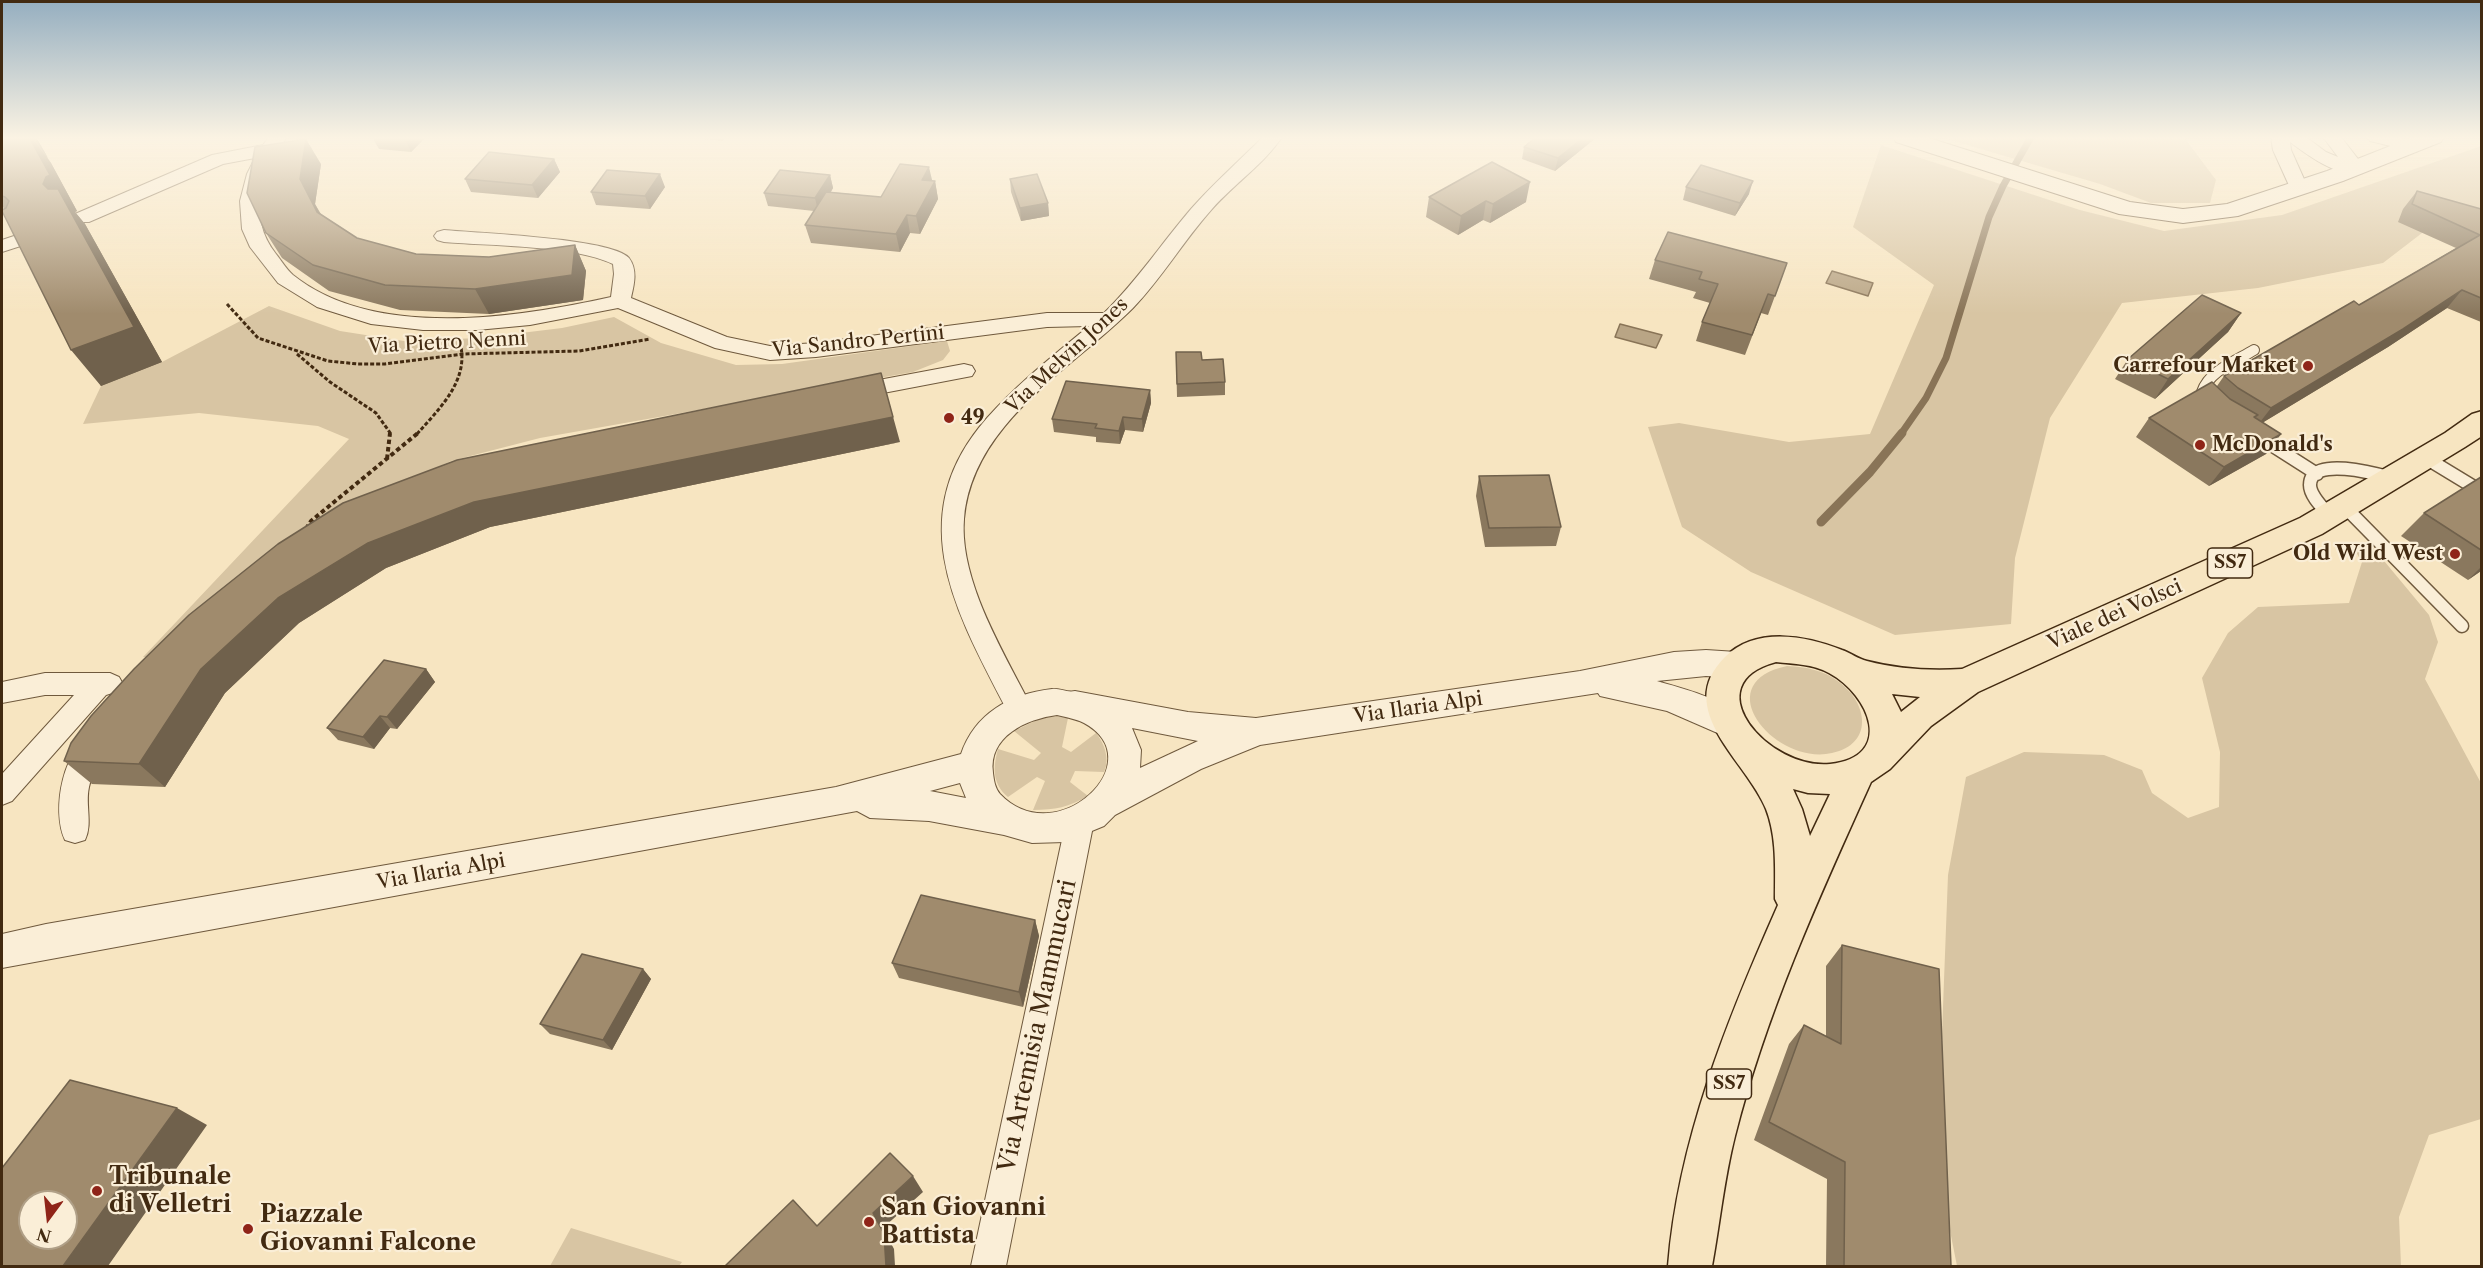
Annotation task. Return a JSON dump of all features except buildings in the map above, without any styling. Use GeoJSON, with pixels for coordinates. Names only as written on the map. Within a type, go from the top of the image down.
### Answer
{"type":"FeatureCollection","features":[{"type":"Feature","properties":{"kind":"main road","name":"Viale dei Volsci"},"geometry":{"type":"LineString","coordinates":[[1689,1266],[1701,1194],[1724,1102],[1756,1000],[1794,909],[1870,764],[1919,716],[1966,682],[2338,512],[2481,421]]}},
{"type":"Feature","properties":{"kind":"main road","name":"SS7"},"geometry":{"type":"LineString","coordinates":[[1737,735],[1723,702],[1726,682],[1737,665],[1754,654],[1776,649],[1801,651],[1826,657],[1850,670],[1871,688],[1884,710],[1888,733],[1870,764]]}},
{"type":"Feature","properties":{"kind":"main road","name":"Viale dei Volsci"},"geometry":{"type":"LineString","coordinates":[[1850,670],[1907,683],[1966,682]]}},
{"type":"Feature","properties":{"kind":"main road","name":"Viale dei Volsci"},"geometry":{"type":"LineString","coordinates":[[1737,735],[1777,791],[1788,816],[1793,837],[1794,909]]}},
{"type":"Feature","properties":{"kind":"main road"},"geometry":{"type":"LineString","coordinates":[[1737,735],[1765,761],[1788,773],[1812,779],[1836,779],[1870,764]]}},
{"type":"Feature","properties":{"kind":"street"},"geometry":{"type":"LineString","coordinates":[[82,219],[134,196]]}},
{"type":"Feature","properties":{"kind":"street"},"geometry":{"type":"LineString","coordinates":[[251,196],[249,222],[254,238],[267,260],[285,278],[316,298],[353,312],[410,322],[456,324],[541,318],[620,301],[624,272],[621,262],[612,256],[578,249],[444,236]]}},
{"type":"Feature","properties":{"kind":"street","name":"Via Melvin Jones"},"geometry":{"type":"LineString","coordinates":[[1020,710],[958,572],[952,539],[954,506],[966,465],[987,434],[1017,401],[1135,293],[1214,196]]}},
{"type":"Feature","properties":{"kind":"street"},"geometry":{"type":"LineString","coordinates":[[2085,196],[2136,211],[2182,216],[2225,212],[2274,196]]}},
{"type":"Feature","properties":{"kind":"street"},"geometry":{"type":"LineString","coordinates":[[2,246],[26,238]]}},
{"type":"Feature","properties":{"kind":"street","name":"Via Sandro Pertini"},"geometry":{"type":"LineString","coordinates":[[620,301],[686,330],[744,349],[783,353],[1047,320],[1109,319]]}},
{"type":"Feature","properties":{"kind":"street"},"geometry":{"type":"LineString","coordinates":[[826,397],[964,371]]}},
{"type":"Feature","properties":{"kind":"street"},"geometry":{"type":"LineString","coordinates":[[1580,684],[1674,665],[1706,663],[1737,665]]}},
{"type":"Feature","properties":{"kind":"street"},"geometry":{"type":"LineString","coordinates":[[2,692],[45,684],[132,685]]}},
{"type":"Feature","properties":{"kind":"street"},"geometry":{"type":"LineString","coordinates":[[5,787],[99,684]]}},
{"type":"Feature","properties":{"kind":"street"},"geometry":{"type":"LineString","coordinates":[[1580,684],[1637,689],[1669,696],[1697,707],[1737,735]]}},
{"type":"Feature","properties":{"kind":"street","name":"Via Ilaria Alpi"},"geometry":{"type":"LineString","coordinates":[[1075,704],[1188,726],[1256,732],[1580,684]]}},
{"type":"Feature","properties":{"kind":"street"},"geometry":{"type":"LineString","coordinates":[[1057,702],[1075,704],[1094,711],[1110,722],[1120,736],[1126,753],[1125,771],[1118,789],[1093,813],[1056,828],[1040,828],[1010,821],[994,811],[982,798],[975,782],[975,765],[979,748],[988,733],[1002,720],[1020,710],[1038,704],[1057,702]]}},
{"type":"Feature","properties":{"kind":"street"},"geometry":{"type":"LineString","coordinates":[[75,831],[71,801],[77,776],[88,754],[108,729]]}},
{"type":"Feature","properties":{"kind":"street","name":"Via Ilaria Alpi"},"geometry":{"type":"LineString","coordinates":[[1093,813],[1189,759],[1256,732]]}},
{"type":"Feature","properties":{"kind":"street","name":"Via Ilaria Alpi"},"geometry":{"type":"LineString","coordinates":[[2,951],[46,941],[836,802],[975,765]]}},
{"type":"Feature","properties":{"kind":"street","name":"Via Ilaria Alpi"},"geometry":{"type":"LineString","coordinates":[[836,802],[929,806],[1010,821]]}},
{"type":"Feature","properties":{"kind":"street","name":"Via Artemisia Mammucari"},"geometry":{"type":"LineString","coordinates":[[988,1266],[1093,813]]}},
{"type":"Feature","properties":{"kind":"street","name":"Via Ilaria Alpi"},"geometry":{"type":"LineString","coordinates":[[2,934],[46,941]]}},
{"type":"Feature","properties":{"kind":"lane"},"geometry":{"type":"LineString","coordinates":[[2213,407],[2202,392],[2205,383],[2212,376],[2254,350]]}},
{"type":"Feature","properties":{"kind":"lane"},"geometry":{"type":"LineString","coordinates":[[2249,431],[2317,474]]}},
{"type":"Feature","properties":{"kind":"lane"},"geometry":{"type":"LineString","coordinates":[[2426,458],[2481,492]]}},
{"type":"Feature","properties":{"kind":"lane"},"geometry":{"type":"LineString","coordinates":[[2392,478],[2348,469],[2317,474],[2312,478],[2312,491],[2463,626]]}},
{"type":"Feature","properties":{"kind":"path","name":"Via Pietro Nenni"},"geometry":{"type":"LineString","coordinates":[[226,304],[258,338],[328,361],[367,364],[385,364],[463,354],[579,351],[626,344],[686,330]]}},
{"type":"Feature","properties":{"kind":"path"},"geometry":{"type":"LineString","coordinates":[[301,538],[311,521],[414,438],[454,391],[463,354],[456,324]]}},
{"type":"Feature","properties":{"kind":"path"},"geometry":{"type":"LineString","coordinates":[[295,352],[330,381],[376,413],[391,435],[387,459]]}},
{"type":"Feature","properties":{"kind":"shaded area"},"geometry":{"type":"Polygon","coordinates":[[[1864,196],[2038,196],[2080,210],[2164,231],[2282,215],[2336,196],[2481,196],[2481,208],[2452,210],[2383,263],[2258,288],[2122,303],[2050,418],[2015,558],[2011,624],[1895,635],[1751,572],[1682,527],[1648,427],[1679,423],[1789,442],[1870,434],[1934,285],[1853,227],[1864,196]]]}},
{"type":"Feature","properties":{"kind":"shaded area"},"geometry":{"type":"Polygon","coordinates":[[[2133,196],[2212,196],[2210,203],[2151,203],[2133,196]]]}},
{"type":"Feature","properties":{"kind":"shaded area"},"geometry":{"type":"Polygon","coordinates":[[[1832,271],[1873,283],[1868,296],[1826,283],[1832,271]]]}},
{"type":"Feature","properties":{"kind":"shaded area"},"geometry":{"type":"Polygon","coordinates":[[[269,306],[340,331],[404,341],[480,338],[562,328],[614,317],[661,343],[736,365],[782,364],[947,341],[950,351],[943,360],[913,372],[540,438],[451,461],[347,509],[161,659],[143,657],[349,439],[318,426],[199,413],[83,424],[101,386],[162,362],[269,306]]]}},
{"type":"Feature","properties":{"kind":"shaded area"},"geometry":{"type":"Polygon","coordinates":[[[1620,324],[1662,335],[1656,348],[1615,337],[1620,324]]]}},
{"type":"Feature","properties":{"kind":"shaded area"},"geometry":{"type":"Polygon","coordinates":[[[2370,544],[2429,615],[2438,642],[2425,679],[2482,785],[2481,1119],[2429,1135],[2399,1217],[2401,1266],[1957,1266],[1937,1165],[1948,875],[1966,777],[2024,752],[2104,755],[2142,770],[2152,793],[2188,818],[2219,807],[2220,752],[2202,678],[2228,633],[2258,607],[2349,603],[2362,562],[2353,547],[2370,544]]]}},
{"type":"Feature","properties":{"kind":"shaded area"},"geometry":{"type":"Polygon","coordinates":[[[1787,666],[1821,672],[1839,682],[1849,691],[1861,711],[1860,732],[1855,741],[1846,748],[1832,753],[1810,754],[1790,747],[1771,736],[1758,721],[1751,704],[1752,689],[1763,675],[1787,666]]]}},
{"type":"Feature","properties":{"kind":"shaded area"},"geometry":{"type":"Polygon","coordinates":[[[1057,716],[1068,718],[1062,747],[1071,752],[1096,733],[1106,752],[1106,767],[1104,772],[1075,771],[1070,782],[1088,796],[1062,807],[1033,810],[1045,781],[1037,777],[1008,797],[996,781],[995,762],[998,749],[1034,760],[1041,753],[1014,731],[1039,719],[1057,716]]]}},
{"type":"Feature","properties":{"kind":"shaded area"},"geometry":{"type":"Polygon","coordinates":[[[571,1228],[682,1262],[679,1266],[550,1266],[571,1228]]]}},
{"type":"Feature","properties":{"kind":"waterway"},"geometry":{"type":"LineString","coordinates":[[1901,434],[1926,398],[1946,358],[1989,217],[1998,196]]}},
{"type":"Feature","properties":{"kind":"waterway"},"geometry":{"type":"LineString","coordinates":[[1821,522],[1870,472],[1902,433]]}},
{"type":"Feature","properties":{"kind":"place","name":"Carrefour Market"},"geometry":{"type":"Point","coordinates":[2308,366]}},
{"type":"Feature","properties":{"kind":"place","name":"49"},"geometry":{"type":"Point","coordinates":[949,418]}},
{"type":"Feature","properties":{"kind":"place","name":"McDonald's"},"geometry":{"type":"Point","coordinates":[2200,445]}},
{"type":"Feature","properties":{"kind":"place","name":"Old Wild West"},"geometry":{"type":"Point","coordinates":[2455,554]}},
{"type":"Feature","properties":{"kind":"place","name":"Tribunale di Velletri"},"geometry":{"type":"Point","coordinates":[97,1191]}},
{"type":"Feature","properties":{"kind":"place","name":"San Giovanni Battista"},"geometry":{"type":"Point","coordinates":[869,1222]}},
{"type":"Feature","properties":{"kind":"place","name":"Piazzale Giovanni Falcone"},"geometry":{"type":"Point","coordinates":[248,1229]}}]}
